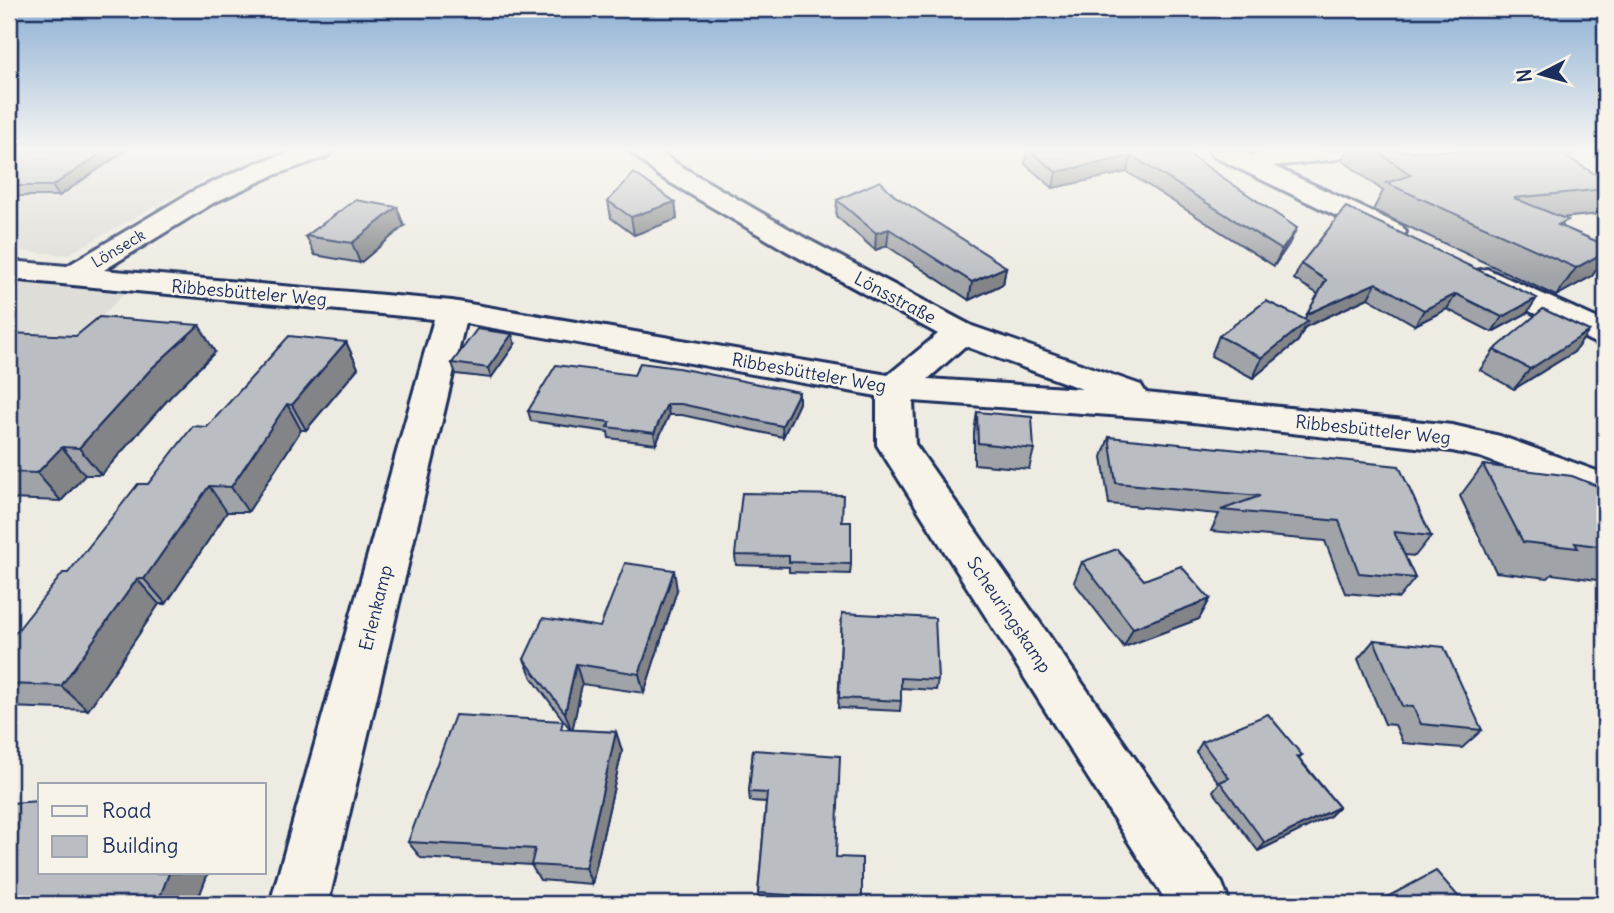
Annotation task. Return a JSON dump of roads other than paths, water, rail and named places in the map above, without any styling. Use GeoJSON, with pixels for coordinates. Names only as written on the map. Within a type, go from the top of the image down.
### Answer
{"type":"FeatureCollection","features":[{"type":"Feature","properties":{"kind":"street","name":"Lönseck"},"geometry":{"type":"LineString","coordinates":[[70,277],[211,194]]}},
{"type":"Feature","properties":{"kind":"street","name":"Lönsstraße"},"geometry":{"type":"LineString","coordinates":[[708,194],[795,244],[960,332],[1166,407]]}},
{"type":"Feature","properties":{"kind":"street"},"geometry":{"type":"LineString","coordinates":[[1313,194],[1423,247]]}},
{"type":"Feature","properties":{"kind":"street"},"geometry":{"type":"LineString","coordinates":[[1459,264],[1605,335]]}},
{"type":"Feature","properties":{"kind":"street","name":"Ribbesbütteler Weg"},"geometry":{"type":"LineString","coordinates":[[9,270],[452,311],[895,388],[1166,407],[1452,438],[1487,445],[1605,489]]}},
{"type":"Feature","properties":{"kind":"street","name":"Erlenkamp"},"geometry":{"type":"LineString","coordinates":[[299,904],[452,311]]}},
{"type":"Feature","properties":{"kind":"street"},"geometry":{"type":"LineString","coordinates":[[895,388],[960,332]]}},
{"type":"Feature","properties":{"kind":"street","name":"Scheuringskamp"},"geometry":{"type":"LineString","coordinates":[[895,388],[896,445],[1201,904]]}}]}
